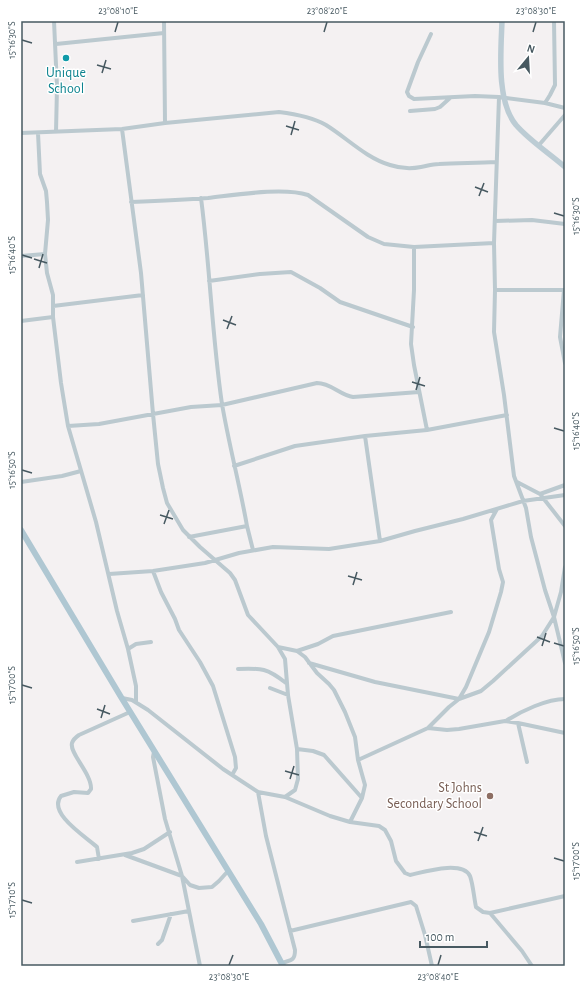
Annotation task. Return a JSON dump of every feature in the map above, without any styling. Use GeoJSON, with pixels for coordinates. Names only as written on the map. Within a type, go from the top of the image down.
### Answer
{"type":"FeatureCollection","features":[{"type":"Feature","properties":{"kind":"main road"},"geometry":{"type":"LineString","coordinates":[[502,21],[501,97],[515,124],[565,167]]}},
{"type":"Feature","properties":{"kind":"main road"},"geometry":{"type":"LineString","coordinates":[[21,530],[154,752],[261,924],[282,965]]}},
{"type":"Feature","properties":{"kind":"street"},"geometry":{"type":"LineString","coordinates":[[54,21],[57,87],[56,132]]}},
{"type":"Feature","properties":{"kind":"street"},"geometry":{"type":"LineString","coordinates":[[164,21],[165,123]]}},
{"type":"Feature","properties":{"kind":"street"},"geometry":{"type":"LineString","coordinates":[[545,102],[555,84],[554,21]]}},
{"type":"Feature","properties":{"kind":"street"},"geometry":{"type":"LineString","coordinates":[[56,44],[164,33]]}},
{"type":"Feature","properties":{"kind":"street"},"geometry":{"type":"LineString","coordinates":[[431,34],[418,62],[407,94],[414,99],[475,96],[501,97],[545,102],[565,108]]}},
{"type":"Feature","properties":{"kind":"street"},"geometry":{"type":"LineString","coordinates":[[410,111],[435,109],[440,107],[450,97]]}},
{"type":"Feature","properties":{"kind":"street"},"geometry":{"type":"LineString","coordinates":[[501,97],[496,162],[494,332],[507,415],[514,476],[526,508],[531,537],[554,617],[565,663]]}},
{"type":"Feature","properties":{"kind":"street"},"geometry":{"type":"LineString","coordinates":[[21,133],[122,129],[165,123],[279,112],[295,114],[317,120],[376,159],[404,168],[419,168],[436,164],[496,162]]}},
{"type":"Feature","properties":{"kind":"street"},"geometry":{"type":"LineString","coordinates":[[539,145],[565,115]]}},
{"type":"Feature","properties":{"kind":"street"},"geometry":{"type":"LineString","coordinates":[[122,129],[141,273],[158,464],[163,488],[167,503],[183,530],[230,573],[235,580],[248,615],[278,647],[285,659],[286,683],[297,749],[298,779],[294,790],[285,797]]}},
{"type":"Feature","properties":{"kind":"street"},"geometry":{"type":"LineString","coordinates":[[38,133],[40,174],[46,191],[47,202],[48,220],[45,254],[47,272],[53,295],[53,317],[68,426],[128,648],[136,686],[136,702]]}},
{"type":"Feature","properties":{"kind":"street"},"geometry":{"type":"LineString","coordinates":[[132,202],[278,192],[299,192],[308,195],[368,237],[384,244],[414,247],[494,243]]}},
{"type":"Feature","properties":{"kind":"street"},"geometry":{"type":"LineString","coordinates":[[201,198],[207,245],[209,281],[222,405],[253,550]]}},
{"type":"Feature","properties":{"kind":"street"},"geometry":{"type":"LineString","coordinates":[[495,221],[532,220],[565,224]]}},
{"type":"Feature","properties":{"kind":"street"},"geometry":{"type":"LineString","coordinates":[[414,247],[413,328],[411,344],[427,430]]}},
{"type":"Feature","properties":{"kind":"street"},"geometry":{"type":"LineString","coordinates":[[21,256],[45,254]]}},
{"type":"Feature","properties":{"kind":"street"},"geometry":{"type":"LineString","coordinates":[[209,281],[260,274],[291,272],[320,288],[340,302],[413,328]]}},
{"type":"Feature","properties":{"kind":"street"},"geometry":{"type":"LineString","coordinates":[[495,290],[564,290],[560,337],[565,363]]}},
{"type":"Feature","properties":{"kind":"street"},"geometry":{"type":"LineString","coordinates":[[53,306],[143,295]]}},
{"type":"Feature","properties":{"kind":"street"},"geometry":{"type":"LineString","coordinates":[[21,321],[53,317]]}},
{"type":"Feature","properties":{"kind":"street"},"geometry":{"type":"LineString","coordinates":[[68,426],[99,424],[191,407],[222,405],[317,383],[330,386],[344,395],[353,397],[419,392]]}},
{"type":"Feature","properties":{"kind":"street"},"geometry":{"type":"LineString","coordinates":[[234,466],[296,446],[365,436],[427,430],[507,415]]}},
{"type":"Feature","properties":{"kind":"street"},"geometry":{"type":"LineString","coordinates":[[365,436],[380,541]]}},
{"type":"Feature","properties":{"kind":"street"},"geometry":{"type":"LineString","coordinates":[[21,482],[62,476],[81,471]]}},
{"type":"Feature","properties":{"kind":"street"},"geometry":{"type":"LineString","coordinates":[[517,482],[540,494],[565,526]]}},
{"type":"Feature","properties":{"kind":"street"},"geometry":{"type":"LineString","coordinates":[[540,494],[565,485]]}},
{"type":"Feature","properties":{"kind":"street"},"geometry":{"type":"LineString","coordinates":[[109,574],[153,571],[204,563],[253,550],[280,546],[303,549],[329,549],[380,541],[523,501],[565,495]]}},
{"type":"Feature","properties":{"kind":"street"},"geometry":{"type":"LineString","coordinates":[[460,699],[481,654],[503,582],[499,569],[492,520],[497,509]]}},
{"type":"Feature","properties":{"kind":"street"},"geometry":{"type":"LineString","coordinates":[[189,537],[247,526]]}},
{"type":"Feature","properties":{"kind":"street"},"geometry":{"type":"LineString","coordinates":[[358,760],[428,728],[449,707],[460,699],[481,691],[509,667],[542,636],[554,617],[561,592],[565,567]]}},
{"type":"Feature","properties":{"kind":"street"},"geometry":{"type":"LineString","coordinates":[[153,571],[179,630],[200,662],[213,686],[235,757],[236,768],[232,775]]}},
{"type":"Feature","properties":{"kind":"street"},"geometry":{"type":"LineString","coordinates":[[297,651],[318,644],[333,636],[451,612]]}},
{"type":"Feature","properties":{"kind":"street"},"geometry":{"type":"LineString","coordinates":[[128,648],[136,644],[151,642]]}},
{"type":"Feature","properties":{"kind":"street"},"geometry":{"type":"LineString","coordinates":[[278,647],[297,651],[305,657],[334,690],[355,737],[358,760],[364,785],[362,798],[350,822]]}},
{"type":"Feature","properties":{"kind":"street"},"geometry":{"type":"LineString","coordinates":[[309,663],[374,682],[460,699]]}},
{"type":"Feature","properties":{"kind":"street"},"geometry":{"type":"LineString","coordinates":[[238,669],[263,668],[274,673],[286,683]]}},
{"type":"Feature","properties":{"kind":"street"},"geometry":{"type":"LineString","coordinates":[[270,688],[288,695]]}},
{"type":"Feature","properties":{"kind":"street"},"geometry":{"type":"LineString","coordinates":[[121,697],[136,702],[232,775],[258,792],[285,797],[330,816],[350,822],[379,826],[385,830],[391,841],[396,861],[405,873],[410,875],[455,867],[463,869],[470,877],[476,907],[483,912],[490,913],[565,896]]}},
{"type":"Feature","properties":{"kind":"street"},"geometry":{"type":"LineString","coordinates":[[505,721],[514,715],[536,706],[565,699]]}},
{"type":"Feature","properties":{"kind":"street"},"geometry":{"type":"LineString","coordinates":[[99,859],[97,847],[68,822],[58,808],[57,803],[61,796],[74,792],[88,793],[91,789],[91,781],[72,749],[72,742],[78,735],[130,712]]}},
{"type":"Feature","properties":{"kind":"street"},"geometry":{"type":"LineString","coordinates":[[428,728],[459,730],[505,721],[565,733]]}},
{"type":"Feature","properties":{"kind":"street"},"geometry":{"type":"LineString","coordinates":[[518,723],[528,762]]}},
{"type":"Feature","properties":{"kind":"street"},"geometry":{"type":"LineString","coordinates":[[297,749],[313,751],[324,756],[362,798]]}},
{"type":"Feature","properties":{"kind":"street"},"geometry":{"type":"LineString","coordinates":[[154,752],[153,757],[165,819],[182,876],[200,966]]}},
{"type":"Feature","properties":{"kind":"street"},"geometry":{"type":"LineString","coordinates":[[258,792],[266,836],[295,950],[295,956],[293,959],[282,965]]}},
{"type":"Feature","properties":{"kind":"street"},"geometry":{"type":"LineString","coordinates":[[77,862],[125,855],[144,849],[170,832]]}},
{"type":"Feature","properties":{"kind":"street"},"geometry":{"type":"LineString","coordinates":[[125,855],[182,876],[190,885],[199,888],[212,887],[216,885],[228,871]]}},
{"type":"Feature","properties":{"kind":"street"},"geometry":{"type":"LineString","coordinates":[[290,931],[411,902],[416,906],[425,935],[432,966]]}},
{"type":"Feature","properties":{"kind":"street"},"geometry":{"type":"LineString","coordinates":[[133,921],[189,911]]}},
{"type":"Feature","properties":{"kind":"street"},"geometry":{"type":"LineString","coordinates":[[490,913],[522,951],[532,966]]}},
{"type":"Feature","properties":{"kind":"street"},"geometry":{"type":"LineString","coordinates":[[158,944],[162,940],[171,914]]}},
{"type":"Feature","properties":{"kind":"place","name":"Unique School"},"geometry":{"type":"Point","coordinates":[66,58]}},
{"type":"Feature","properties":{"kind":"place","name":"St Johns Secondary School"},"geometry":{"type":"Point","coordinates":[490,796]}}]}
